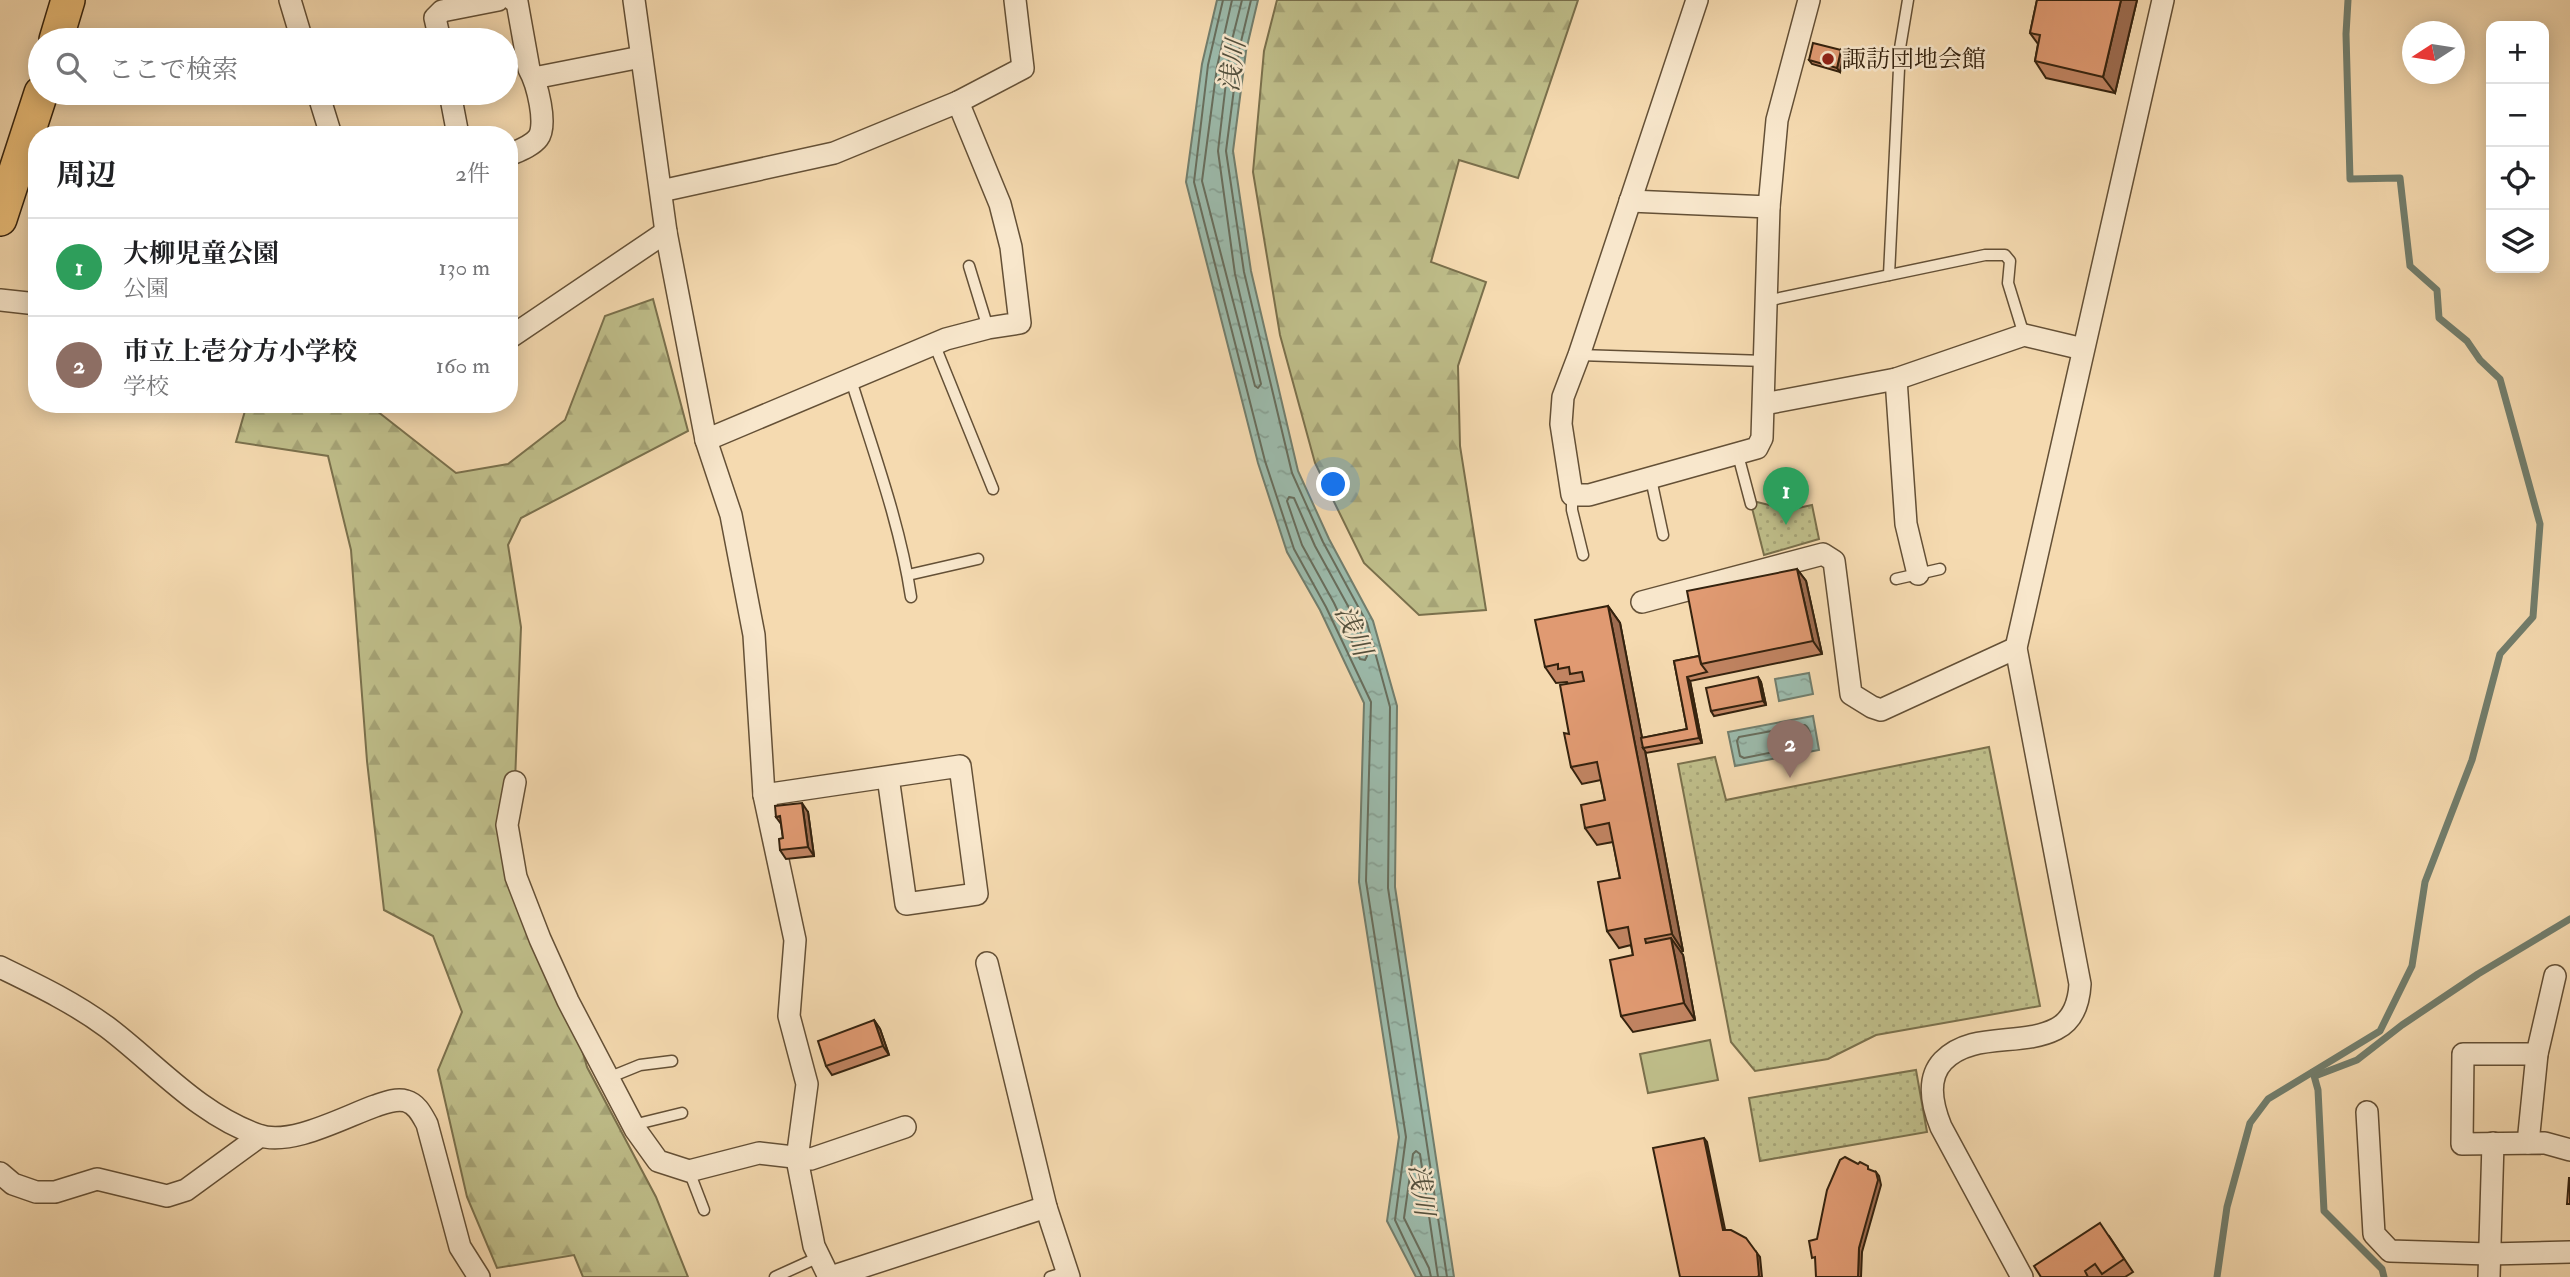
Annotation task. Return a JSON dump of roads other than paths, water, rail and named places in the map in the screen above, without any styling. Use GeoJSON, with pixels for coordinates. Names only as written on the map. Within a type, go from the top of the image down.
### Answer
{"type":"FeatureCollection","features":[{"type":"Feature","properties":{"kind":"main road"},"geometry":{"type":"LineString","coordinates":[[60,28],[68,0]]}},
{"type":"Feature","properties":{"kind":"main road"},"geometry":{"type":"LineString","coordinates":[[30,126],[37,105]]}},
{"type":"Feature","properties":{"kind":"main road"},"geometry":{"type":"LineString","coordinates":[[0,219],[28,133]]}},
{"type":"Feature","properties":{"kind":"street"},"geometry":{"type":"LineString","coordinates":[[290,0],[298,28]]}},
{"type":"Feature","properties":{"kind":"street"},"geometry":{"type":"LineString","coordinates":[[437,28],[435,18],[442,11],[498,0]]}},
{"type":"Feature","properties":{"kind":"street"},"geometry":{"type":"LineString","coordinates":[[513,0],[517,2],[543,127],[537,140],[518,150]]}},
{"type":"Feature","properties":{"kind":"street"},"geometry":{"type":"LineString","coordinates":[[635,0],[666,232],[706,440],[731,515],[754,635],[764,795],[795,940],[789,1016],[807,1084],[797,1158],[814,1246],[830,1277],[1046,1207]]}},
{"type":"Feature","properties":{"kind":"street"},"geometry":{"type":"LineString","coordinates":[[661,191],[834,153],[958,102],[1023,68],[1015,0]]}},
{"type":"Feature","properties":{"kind":"street"},"geometry":{"type":"LineString","coordinates":[[1697,0],[1563,397],[1561,424],[1572,495],[1589,495],[1758,448],[1762,438],[1764,404],[1769,207],[1777,120],[1809,0]]}},
{"type":"Feature","properties":{"kind":"street"},"geometry":{"type":"LineString","coordinates":[[2022,1277],[1941,1127],[1935,1112],[1933,1075],[1952,1051],[1972,1044],[2057,1029],[2075,1012],[2079,998],[2078,972],[2016,648],[2163,0]]}},
{"type":"Feature","properties":{"kind":"street"},"geometry":{"type":"LineString","coordinates":[[534,78],[642,57]]}},
{"type":"Feature","properties":{"kind":"street"},"geometry":{"type":"LineString","coordinates":[[706,440],[946,339],[1020,323],[1011,247],[1000,204],[958,102]]}},
{"type":"Feature","properties":{"kind":"street"},"geometry":{"type":"LineString","coordinates":[[322,105],[328,126]]}},
{"type":"Feature","properties":{"kind":"street"},"geometry":{"type":"LineString","coordinates":[[452,105],[456,126]]}},
{"type":"Feature","properties":{"kind":"street"},"geometry":{"type":"LineString","coordinates":[[1630,201],[1769,207]]}},
{"type":"Feature","properties":{"kind":"street"},"geometry":{"type":"LineString","coordinates":[[518,332],[666,232]]}},
{"type":"Feature","properties":{"kind":"street"},"geometry":{"type":"LineString","coordinates":[[0,300],[28,303]]}},
{"type":"Feature","properties":{"kind":"street"},"geometry":{"type":"LineString","coordinates":[[1764,404],[1896,379],[2024,335],[2083,349]]}},
{"type":"Feature","properties":{"kind":"street"},"geometry":{"type":"LineString","coordinates":[[1896,379],[1906,524],[1918,574]]}},
{"type":"Feature","properties":{"kind":"street"},"geometry":{"type":"LineString","coordinates":[[1642,602],[1822,554],[1834,561],[1851,694],[1872,708],[1881,710],[2016,648]]}},
{"type":"Feature","properties":{"kind":"street"},"geometry":{"type":"LineString","coordinates":[[764,795],[960,766],[977,894],[906,904],[888,777]]}},
{"type":"Feature","properties":{"kind":"street"},"geometry":{"type":"LineString","coordinates":[[515,782],[507,825],[516,877],[540,939],[608,1078],[633,1125],[658,1161],[689,1171],[759,1153],[811,1158],[905,1127]]}},
{"type":"Feature","properties":{"kind":"street"},"geometry":{"type":"LineString","coordinates":[[986,963],[1062,1275]]}},
{"type":"Feature","properties":{"kind":"street"},"geometry":{"type":"LineString","coordinates":[[0,967],[61,996],[108,1028],[175,1085],[228,1121],[260,1136],[281,1137],[309,1131],[391,1101],[406,1101],[420,1110],[427,1124],[460,1247],[479,1277]]}},
{"type":"Feature","properties":{"kind":"street"},"geometry":{"type":"LineString","coordinates":[[2528,1143],[2537,1054],[2555,976]]}},
{"type":"Feature","properties":{"kind":"street"},"geometry":{"type":"LineString","coordinates":[[2537,1054],[2463,1054],[2462,1144],[2545,1143],[2570,1150]]}},
{"type":"Feature","properties":{"kind":"street"},"geometry":{"type":"LineString","coordinates":[[2367,1112],[2374,1234],[2390,1251],[2489,1254],[2570,1252]]}},
{"type":"Feature","properties":{"kind":"street"},"geometry":{"type":"LineString","coordinates":[[0,1173],[13,1184],[36,1192],[55,1192],[97,1179],[167,1196],[186,1190],[260,1136]]}},
{"type":"Feature","properties":{"kind":"street"},"geometry":{"type":"LineString","coordinates":[[2488,1277],[2493,1143]]}},
{"type":"Feature","properties":{"kind":"lane"},"geometry":{"type":"LineString","coordinates":[[1889,275],[1899,48],[1908,0]]}},
{"type":"Feature","properties":{"kind":"lane"},"geometry":{"type":"LineString","coordinates":[[1766,301],[1985,255],[2005,255],[2010,261],[2008,283],[2024,335]]}},
{"type":"Feature","properties":{"kind":"lane"},"geometry":{"type":"LineString","coordinates":[[969,266],[988,328]]}},
{"type":"Feature","properties":{"kind":"lane"},"geometry":{"type":"LineString","coordinates":[[935,345],[993,489]]}},
{"type":"Feature","properties":{"kind":"lane"},"geometry":{"type":"LineString","coordinates":[[1579,355],[1765,361]]}},
{"type":"Feature","properties":{"kind":"lane"},"geometry":{"type":"LineString","coordinates":[[851,380],[886,492],[908,575],[911,597]]}},
{"type":"Feature","properties":{"kind":"lane"},"geometry":{"type":"LineString","coordinates":[[1738,455],[1751,504]]}},
{"type":"Feature","properties":{"kind":"lane"},"geometry":{"type":"LineString","coordinates":[[1651,479],[1664,535]]}},
{"type":"Feature","properties":{"kind":"lane"},"geometry":{"type":"LineString","coordinates":[[1572,495],[1572,510],[1583,555]]}},
{"type":"Feature","properties":{"kind":"lane"},"geometry":{"type":"LineString","coordinates":[[908,575],[978,559]]}},
{"type":"Feature","properties":{"kind":"lane"},"geometry":{"type":"LineString","coordinates":[[1896,579],[1940,569]]}},
{"type":"Feature","properties":{"kind":"lane"},"geometry":{"type":"LineString","coordinates":[[608,1078],[639,1065],[672,1061]]}},
{"type":"Feature","properties":{"kind":"lane"},"geometry":{"type":"LineString","coordinates":[[633,1125],[682,1113]]}},
{"type":"Feature","properties":{"kind":"lane"},"geometry":{"type":"LineString","coordinates":[[689,1171],[704,1210]]}},
{"type":"Feature","properties":{"kind":"lane"},"geometry":{"type":"LineString","coordinates":[[775,1277],[819,1257]]}},
{"type":"Feature","properties":{"kind":"water","name":"浅川"},"geometry":{"type":"Polygon","coordinates":[[[1217,0],[1258,0],[1246,51],[1233,151],[1251,271],[1298,471],[1329,539],[1373,621],[1397,706],[1395,887],[1454,1277],[1416,1277],[1387,1221],[1399,1137],[1359,882],[1364,703],[1320,610],[1287,552],[1258,463],[1186,182],[1202,64],[1217,0]]]}},
{"type":"Feature","properties":{"kind":"water"},"geometry":{"type":"Polygon","coordinates":[[[1809,673],[1813,694],[1779,701],[1775,679],[1809,673]]]}},
{"type":"Feature","properties":{"kind":"water"},"geometry":{"type":"Polygon","coordinates":[[[1813,716],[1819,750],[1735,766],[1728,732],[1813,716]]]}},
{"type":"Feature","properties":{"kind":"waterway"},"geometry":{"type":"LineString","coordinates":[[2217,1277],[2227,1207],[2250,1123],[2268,1099],[2380,1031],[2412,966],[2425,882],[2472,760],[2500,654],[2533,617],[2540,524],[2500,379],[2480,360],[2467,341],[2439,318],[2437,290],[2410,266],[2400,178],[2350,179],[2346,34],[2348,0]]}},
{"type":"Feature","properties":{"kind":"waterway"},"geometry":{"type":"LineString","coordinates":[[2315,1076],[2357,1060],[2402,1025],[2478,974],[2570,919]]}},
{"type":"Feature","properties":{"kind":"waterway"},"geometry":{"type":"LineString","coordinates":[[2313,1072],[2318,1090],[2324,1211],[2382,1269],[2384,1277]]}},
{"type":"Feature","properties":{"kind":"place","name":"諏訪団地会館"},"geometry":{"type":"Point","coordinates":[1828,59]}},
{"type":"Feature","properties":{"kind":"place","name":"大柳児童公園"},"geometry":{"type":"Point","coordinates":[1786,525]}},
{"type":"Feature","properties":{"kind":"place","name":"市立上壱分方小学校"},"geometry":{"type":"Point","coordinates":[1790,778]}}]}
